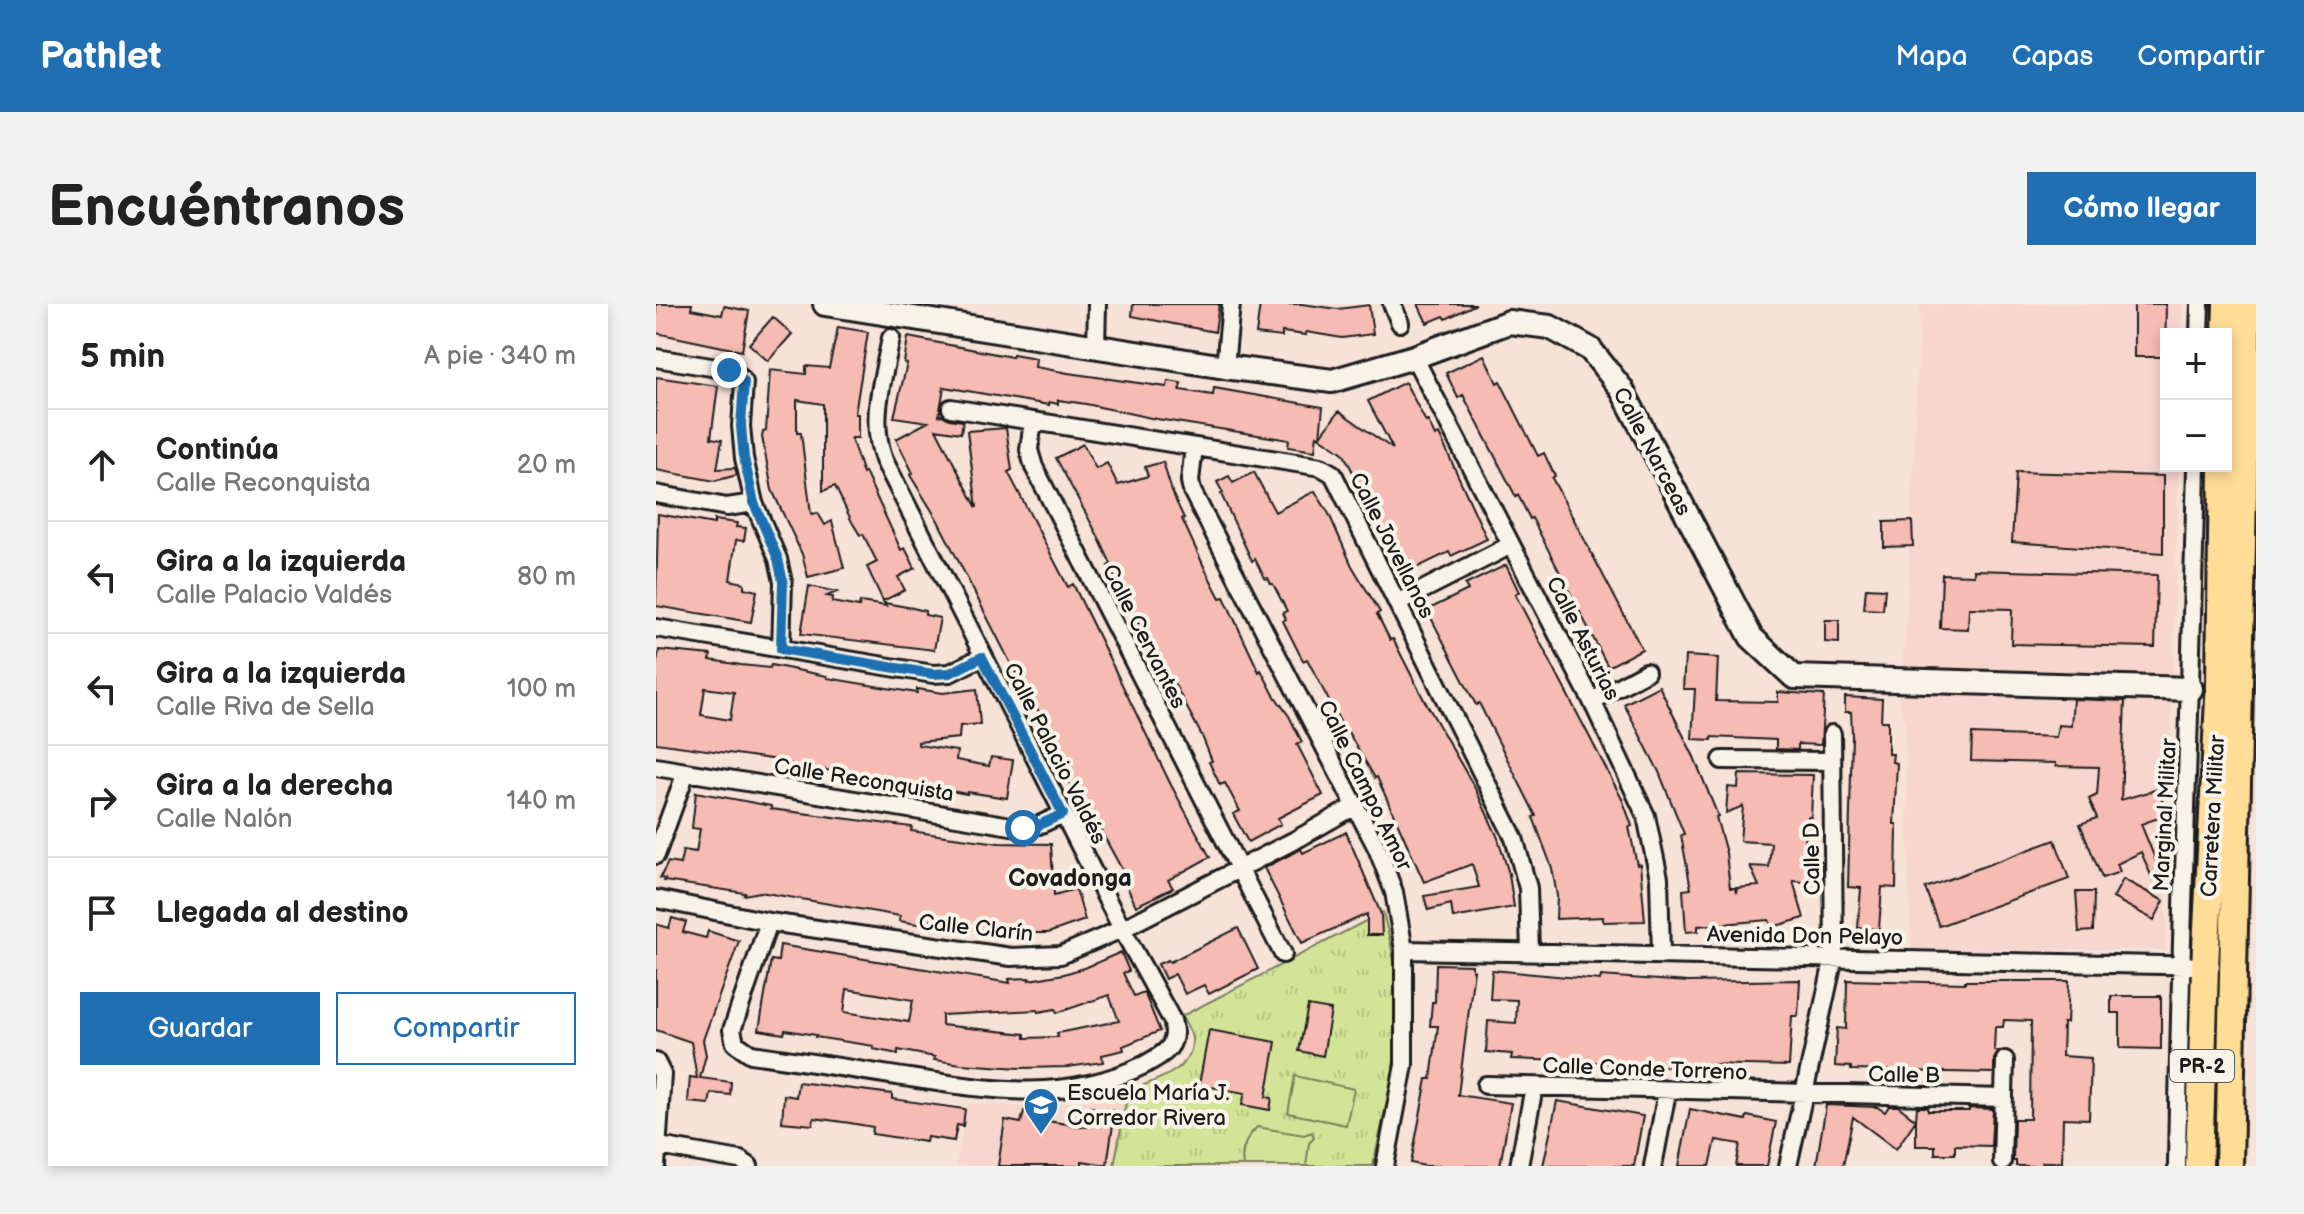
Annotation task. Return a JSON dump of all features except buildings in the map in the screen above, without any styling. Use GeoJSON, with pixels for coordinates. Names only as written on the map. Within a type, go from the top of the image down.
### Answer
{"type":"FeatureCollection","features":[{"type":"Feature","properties":{"kind":"main road"},"geometry":{"type":"LineString","coordinates":[[2226,328],[2227,304]]}},
{"type":"Feature","properties":{"kind":"main road","name":"Carretera Militar"},"geometry":{"type":"LineString","coordinates":[[2229,1166],[2247,304]]}},
{"type":"Feature","properties":{"kind":"main road","name":"Carretera Militar"},"geometry":{"type":"LineString","coordinates":[[2199,1166],[2192,967],[2220,680],[2223,472]]}},
{"type":"Feature","properties":{"kind":"street","name":"Calle Narceas"},"geometry":{"type":"LineString","coordinates":[[825,304],[1332,381],[1414,357],[1509,322],[1550,327],[1590,349],[1621,388],[1751,637],[1794,677],[2191,689]]}},
{"type":"Feature","properties":{"kind":"street"},"geometry":{"type":"LineString","coordinates":[[1096,346],[1097,304]]}},
{"type":"Feature","properties":{"kind":"street"},"geometry":{"type":"LineString","coordinates":[[1225,367],[1231,304]]}},
{"type":"Feature","properties":{"kind":"street"},"geometry":{"type":"LineString","coordinates":[[1392,304],[1400,323]]}},
{"type":"Feature","properties":{"kind":"street"},"geometry":{"type":"LineString","coordinates":[[2199,328],[2200,304]]}},
{"type":"Feature","properties":{"kind":"street","name":"Calle Palacio Valdés"},"geometry":{"type":"LineString","coordinates":[[769,922],[732,1030],[735,1043],[751,1054],[995,1091],[1058,1090],[1123,1075],[1167,1053],[1175,1037],[1175,1029],[982,657],[884,460],[877,440],[875,418],[891,338]]}},
{"type":"Feature","properties":{"kind":"street","name":"Calle Asturias"},"geometry":{"type":"LineString","coordinates":[[1414,357],[1592,701],[1646,816],[1659,878],[1661,954]]}},
{"type":"Feature","properties":{"kind":"street"},"geometry":{"type":"LineString","coordinates":[[656,358],[729,370],[740,376],[745,388],[742,442],[754,503],[778,559],[783,582],[781,649]]}},
{"type":"Feature","properties":{"kind":"street","name":"Calle Jovellanos"},"geometry":{"type":"LineString","coordinates":[[951,408],[1328,470],[1333,474],[1514,838],[1528,888],[1530,952]]}},
{"type":"Feature","properties":{"kind":"street","name":"Calle Cervantes"},"geometry":{"type":"LineString","coordinates":[[1033,421],[1029,450],[1034,467],[1283,954]]}},
{"type":"Feature","properties":{"kind":"street","name":"Calle Campo Amor"},"geometry":{"type":"LineString","coordinates":[[1194,447],[1190,481],[1192,491],[1377,848],[1394,892],[1404,950],[1404,1065],[1385,1166]]}},
{"type":"Feature","properties":{"kind":"street","name":"Marginal Militar"},"geometry":{"type":"LineString","coordinates":[[2177,1166],[2192,967],[2189,748],[2196,472]]}},
{"type":"Feature","properties":{"kind":"street"},"geometry":{"type":"LineString","coordinates":[[656,494],[727,507],[754,503]]}},
{"type":"Feature","properties":{"kind":"street"},"geometry":{"type":"LineString","coordinates":[[1399,602],[1511,545]]}},
{"type":"Feature","properties":{"kind":"street"},"geometry":{"type":"LineString","coordinates":[[656,628],[933,674],[950,673],[982,657]]}},
{"type":"Feature","properties":{"kind":"street"},"geometry":{"type":"LineString","coordinates":[[1592,701],[1646,672]]}},
{"type":"Feature","properties":{"kind":"street"},"geometry":{"type":"LineString","coordinates":[[2189,748],[2220,680]]}},
{"type":"Feature","properties":{"kind":"street","name":"Calle D"},"geometry":{"type":"LineString","coordinates":[[1788,1166],[1834,957],[1832,734]]}},
{"type":"Feature","properties":{"kind":"street"},"geometry":{"type":"LineString","coordinates":[[1722,760],[1832,761]]}},
{"type":"Feature","properties":{"kind":"street","name":"Calle Reconquista"},"geometry":{"type":"LineString","coordinates":[[656,767],[1023,828],[1039,825],[1063,814]]}},
{"type":"Feature","properties":{"kind":"street"},"geometry":{"type":"LineString","coordinates":[[656,855],[686,772]]}},
{"type":"Feature","properties":{"kind":"street","name":"Calle Clarín"},"geometry":{"type":"LineString","coordinates":[[656,899],[769,922],[1011,957],[1061,955],[1122,929],[1355,806]]}},
{"type":"Feature","properties":{"kind":"street","name":"Avenida Don Pelayo"},"geometry":{"type":"LineString","coordinates":[[1404,950],[2192,967],[2233,965]]}},
{"type":"Feature","properties":{"kind":"street"},"geometry":{"type":"LineString","coordinates":[[2002,1162],[2005,1060]]}},
{"type":"Feature","properties":{"kind":"street"},"geometry":{"type":"LineString","coordinates":[[656,1062],[662,1074],[656,1166]]}},
{"type":"Feature","properties":{"kind":"street","name":"Calle Conde Torreno"},"geometry":{"type":"LineString","coordinates":[[1486,1085],[1803,1094]]}},
{"type":"Feature","properties":{"kind":"street"},"geometry":{"type":"LineString","coordinates":[[1519,1166],[1534,1087]]}},
{"type":"Feature","properties":{"kind":"street"},"geometry":{"type":"LineString","coordinates":[[1653,1166],[1667,1092]]}},
{"type":"Feature","properties":{"kind":"street","name":"Calle B"},"geometry":{"type":"LineString","coordinates":[[1803,1094],[2004,1098]]}},
{"type":"Feature","properties":{"kind":"street"},"geometry":{"type":"LineString","coordinates":[[659,1146],[740,1160],[749,1166]]}},
{"type":"Feature","properties":{"kind":"shaded area"},"geometry":{"type":"Polygon","coordinates":[[[1920,304],[2182,304],[2181,328],[2160,328],[2160,472],[2178,472],[2166,950],[1911,949],[1905,724],[1899,700],[1907,610],[1920,304]]]}},
{"type":"Feature","properties":{"kind":"shaded area","name":"Escuela María J. Corredor Rivera"},"geometry":{"type":"Polygon","coordinates":[[[1128,1091],[1114,1166],[956,1166],[968,1103],[1025,1107],[1076,1103],[1128,1091]]]}},
{"type":"Feature","properties":{"kind":"green space"},"geometry":{"type":"Polygon","coordinates":[[[1383,912],[1395,970],[1398,1025],[1390,1086],[1373,1166],[1114,1166],[1128,1091],[1170,1074],[1186,1060],[1191,1050],[1192,1036],[1182,1016],[1383,912]]]}},
{"type":"Feature","properties":{"kind":"green space"},"geometry":{"type":"Polygon","coordinates":[[[1295,1076],[1354,1089],[1346,1125],[1288,1113],[1295,1076]]]}},
{"type":"Feature","properties":{"kind":"green space"},"geometry":{"type":"Polygon","coordinates":[[[1257,1127],[1304,1135],[1312,1132],[1314,1138],[1309,1143],[1306,1166],[1243,1166],[1245,1145],[1257,1127]]]}},
{"type":"Feature","properties":{"kind":"place","name":"Escuela María J. Corredor Rivera"},"geometry":{"type":"Point","coordinates":[1041,1136]}},
{"type":"Feature","properties":{"kind":"district","name":"Covadonga"},"geometry":{"type":"Point","coordinates":[1070,878]}},
{"type":"Feature","properties":{"kind":"route"},"geometry":{"type":"LineString","coordinates":[[729,370],[744,382],[741,426],[744,458],[754,503],[778,559],[783,582],[781,649],[933,674],[950,673],[982,657],[1063,814],[1039,825],[1023,828]]}}]}
